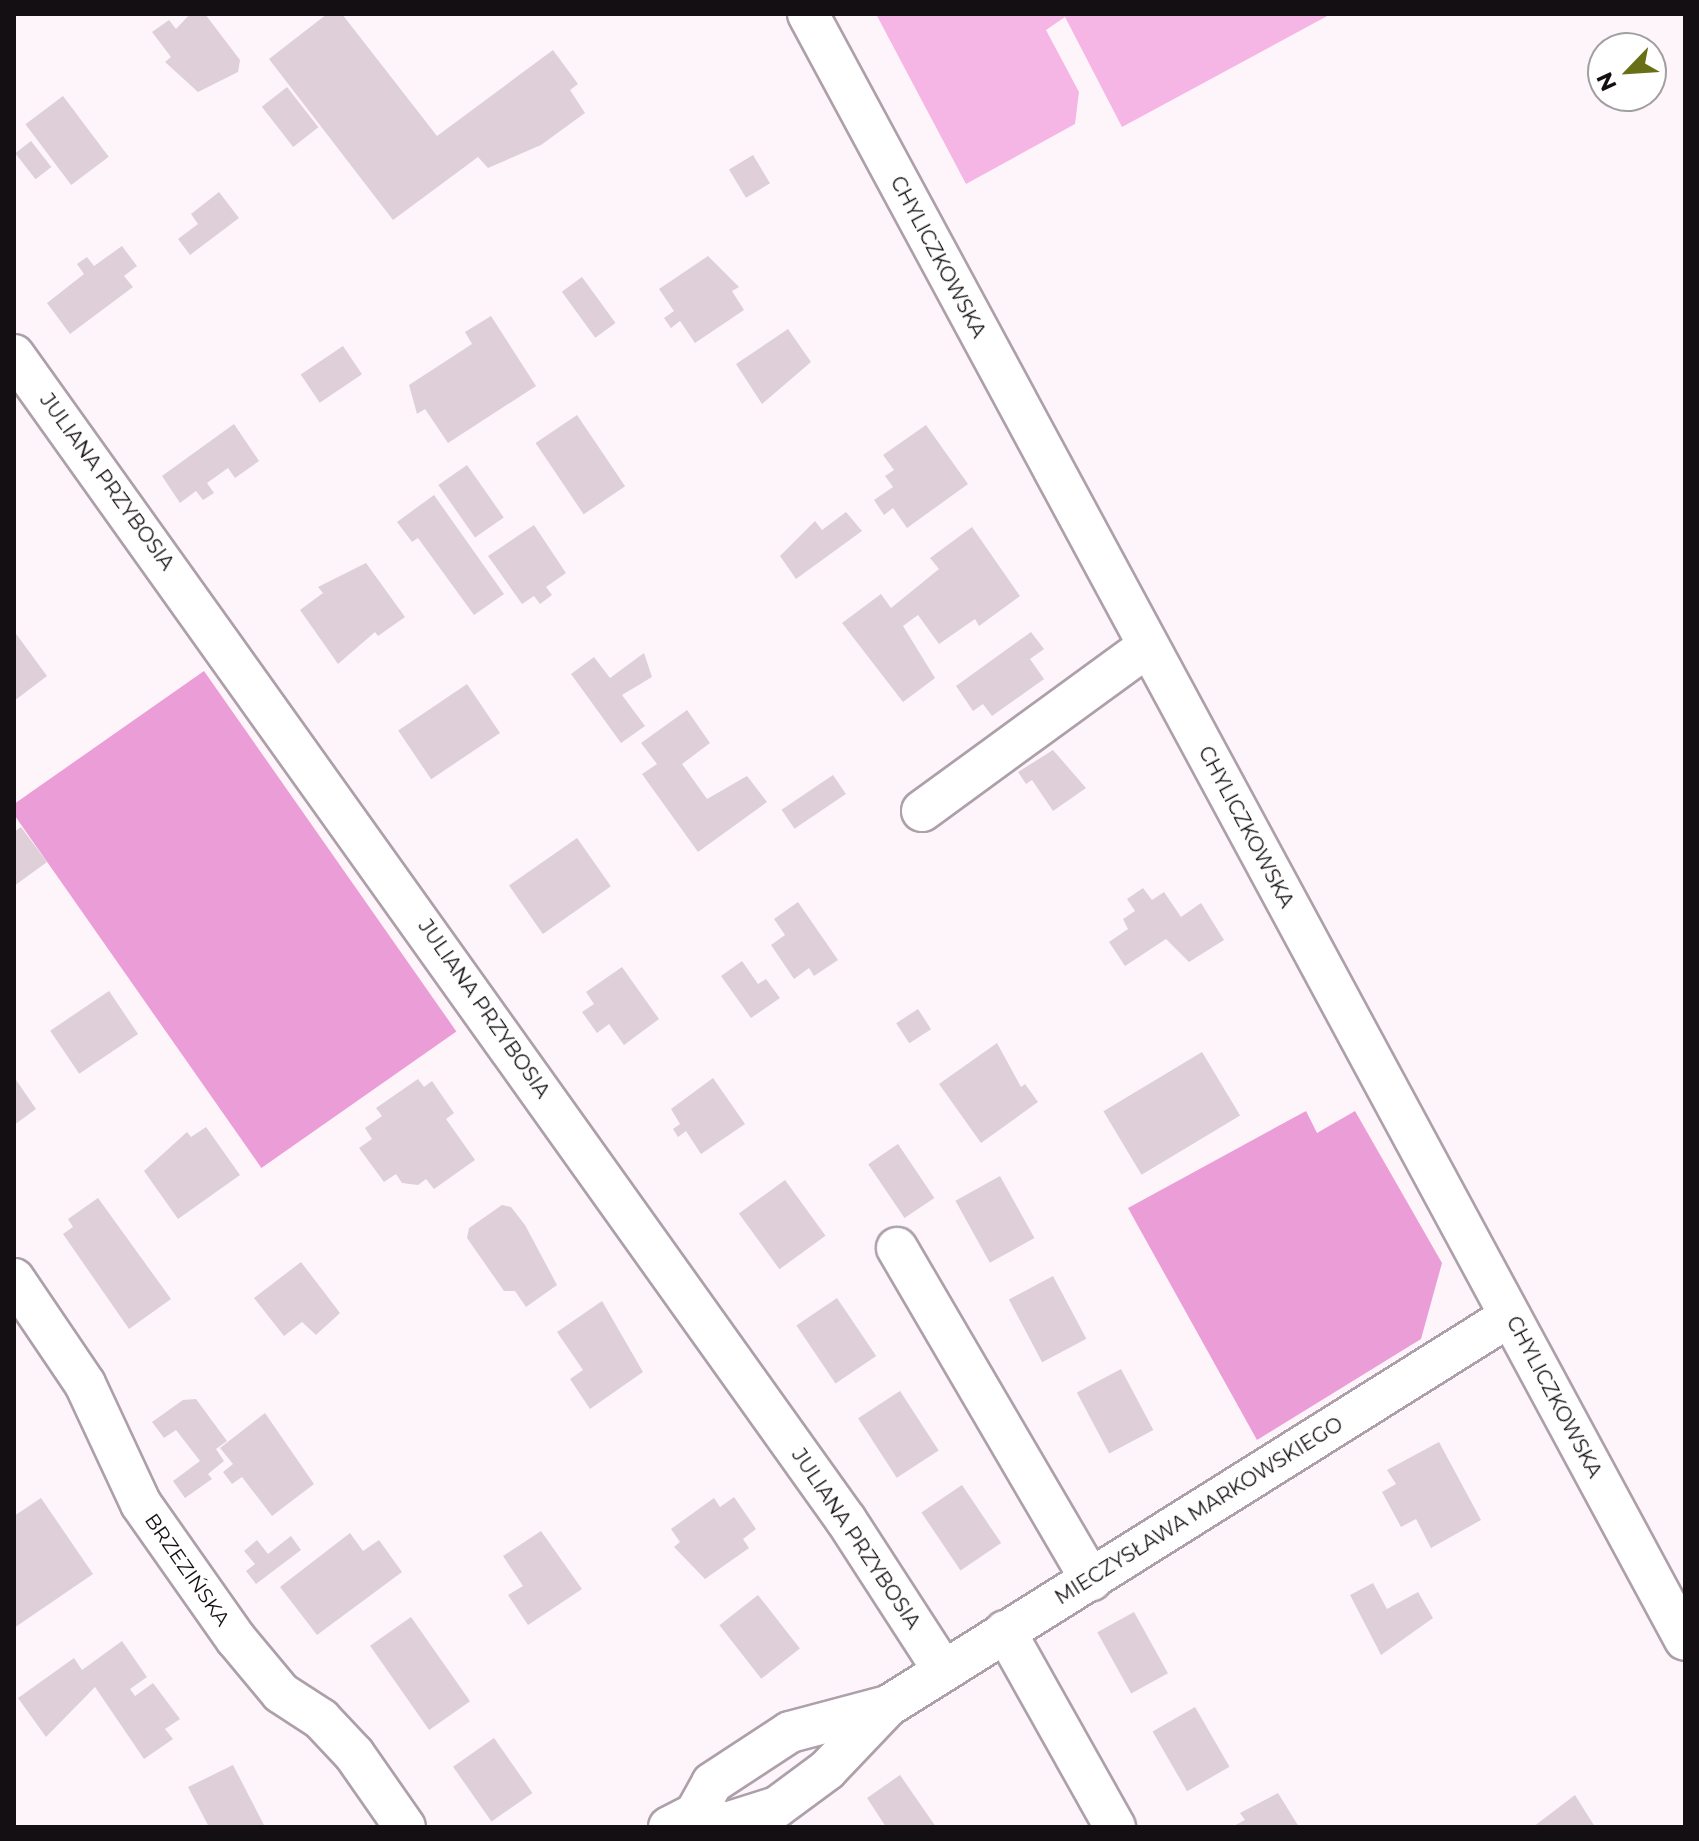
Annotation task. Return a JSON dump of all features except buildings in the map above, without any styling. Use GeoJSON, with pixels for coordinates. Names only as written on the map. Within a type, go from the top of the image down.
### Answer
{"type":"FeatureCollection","features":[{"type":"Feature","properties":{"kind":"street","name":"CHYLICZKOWSKA"},"geometry":{"type":"LineString","coordinates":[[808,14],[1685,1640]]}},
{"type":"Feature","properties":{"kind":"street","name":"JULIANA PRZYBOSIA"},"geometry":{"type":"LineString","coordinates":[[14,355],[837,1508],[943,1670]]}},
{"type":"Feature","properties":{"kind":"street"},"geometry":{"type":"LineString","coordinates":[[922,811],[1148,646]]}},
{"type":"Feature","properties":{"kind":"street"},"geometry":{"type":"LineString","coordinates":[[897,1248],[1091,1580]]}},
{"type":"Feature","properties":{"kind":"street","name":"BRZEZIŃSKA"},"geometry":{"type":"LineString","coordinates":[[14,1279],[85,1384],[141,1504],[236,1639],[281,1693],[321,1719],[354,1754],[405,1827]]}},
{"type":"Feature","properties":{"kind":"street","name":"MIECZYSŁAWA MARKOWSKIEGO"},"geometry":{"type":"LineString","coordinates":[[682,1820],[726,1823],[798,1813],[827,1770],[888,1706],[1510,1316]]}},
{"type":"Feature","properties":{"kind":"street"},"geometry":{"type":"LineString","coordinates":[[1005,1631],[1115,1827]]}},
{"type":"Feature","properties":{"kind":"street","name":"MIECZYSŁAWA MARKOWSKIEGO"},"geometry":{"type":"LineString","coordinates":[[682,1820],[712,1783],[790,1732],[888,1706]]}},
{"type":"Feature","properties":{"kind":"shaded area"},"geometry":{"type":"Polygon","coordinates":[[[876,14],[1331,14],[1122,127],[1065,17],[1046,30],[1079,92],[1075,124],[966,184],[876,14]]]}},
{"type":"Feature","properties":{"kind":"shaded area"},"geometry":{"type":"Polygon","coordinates":[[[204,671],[456,1031],[261,1168],[14,815],[14,804],[204,671]]]}},
{"type":"Feature","properties":{"kind":"shaded area"},"geometry":{"type":"Polygon","coordinates":[[[1306,1111],[1317,1133],[1355,1111],[1442,1263],[1421,1339],[1257,1440],[1128,1208],[1306,1111]]]}}]}
